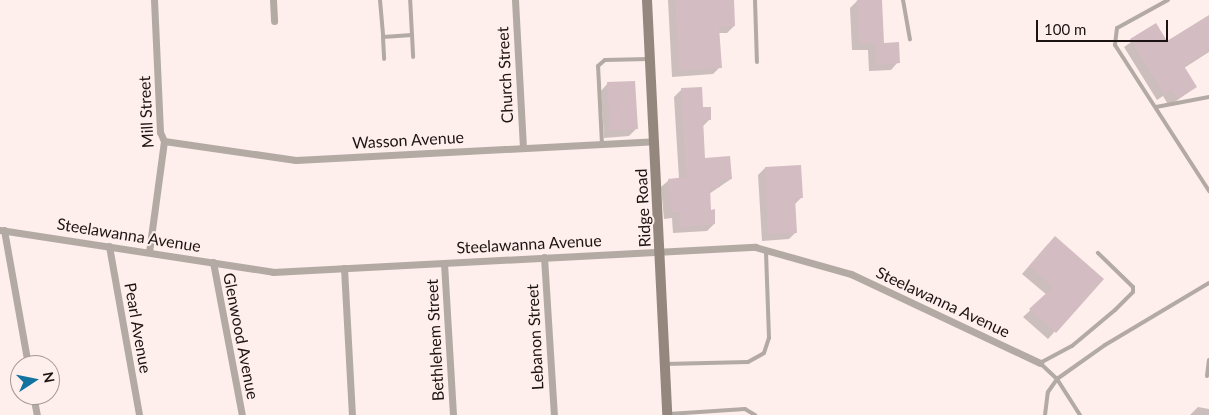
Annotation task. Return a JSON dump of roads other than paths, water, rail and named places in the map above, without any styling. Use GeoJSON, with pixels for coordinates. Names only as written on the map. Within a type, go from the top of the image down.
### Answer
{"type":"FeatureCollection","features":[{"type":"Feature","properties":{"kind":"main road","name":"Ridge Road"},"geometry":{"type":"LineString","coordinates":[[647,0],[667,414]]}},
{"type":"Feature","properties":{"kind":"street","name":"Mill Street"},"geometry":{"type":"LineString","coordinates":[[149,252],[164,141],[160,132],[154,0]]}},
{"type":"Feature","properties":{"kind":"street"},"geometry":{"type":"LineString","coordinates":[[273,0],[274,20]]}},
{"type":"Feature","properties":{"kind":"street","name":"Church Street"},"geometry":{"type":"LineString","coordinates":[[515,0],[524,148]]}},
{"type":"Feature","properties":{"kind":"street","name":"Wasson Avenue"},"geometry":{"type":"LineString","coordinates":[[164,141],[296,160],[654,141]]}},
{"type":"Feature","properties":{"kind":"street"},"geometry":{"type":"LineString","coordinates":[[2,230],[26,355]]}},
{"type":"Feature","properties":{"kind":"street","name":"Steelawanna Avenue"},"geometry":{"type":"LineString","coordinates":[[2,230],[273,272],[755,247],[851,274],[1040,363]]}},
{"type":"Feature","properties":{"kind":"street","name":"Pearl Avenue"},"geometry":{"type":"LineString","coordinates":[[109,246],[139,415]]}},
{"type":"Feature","properties":{"kind":"street","name":"Lebanon Street"},"geometry":{"type":"LineString","coordinates":[[544,258],[554,415]]}},
{"type":"Feature","properties":{"kind":"street","name":"Glenwood Avenue"},"geometry":{"type":"LineString","coordinates":[[213,262],[242,415]]}},
{"type":"Feature","properties":{"kind":"street","name":"Bethlehem Street"},"geometry":{"type":"LineString","coordinates":[[444,263],[453,415]]}},
{"type":"Feature","properties":{"kind":"street"},"geometry":{"type":"LineString","coordinates":[[344,268],[352,415]]}},
{"type":"Feature","properties":{"kind":"lane"},"geometry":{"type":"LineString","coordinates":[[380,0],[384,59]]}},
{"type":"Feature","properties":{"kind":"lane"},"geometry":{"type":"LineString","coordinates":[[410,0],[413,57]]}},
{"type":"Feature","properties":{"kind":"lane"},"geometry":{"type":"LineString","coordinates":[[755,0],[757,62]]}},
{"type":"Feature","properties":{"kind":"lane"},"geometry":{"type":"LineString","coordinates":[[903,0],[910,39]]}},
{"type":"Feature","properties":{"kind":"lane"},"geometry":{"type":"LineString","coordinates":[[1168,0],[1117,28],[1115,45],[1209,192]]}},
{"type":"Feature","properties":{"kind":"lane"},"geometry":{"type":"LineString","coordinates":[[383,37],[412,35]]}},
{"type":"Feature","properties":{"kind":"lane"},"geometry":{"type":"LineString","coordinates":[[602,144],[598,66],[605,60],[650,59]]}},
{"type":"Feature","properties":{"kind":"lane"},"geometry":{"type":"LineString","coordinates":[[1156,107],[1209,97]]}},
{"type":"Feature","properties":{"kind":"lane"},"geometry":{"type":"LineString","coordinates":[[664,364],[748,362],[764,353],[769,338],[766,250]]}},
{"type":"Feature","properties":{"kind":"lane"},"geometry":{"type":"LineString","coordinates":[[1080,415],[1056,379],[1040,363],[1072,346],[1115,310],[1133,292],[1133,287],[1098,253]]}},
{"type":"Feature","properties":{"kind":"lane"},"geometry":{"type":"LineString","coordinates":[[1045,415],[1048,392],[1056,379],[1105,345],[1209,283]]}},
{"type":"Feature","properties":{"kind":"lane"},"geometry":{"type":"LineString","coordinates":[[1207,376],[1209,360]]}},
{"type":"Feature","properties":{"kind":"lane"},"geometry":{"type":"LineString","coordinates":[[667,414],[745,409],[755,415]]}}]}
